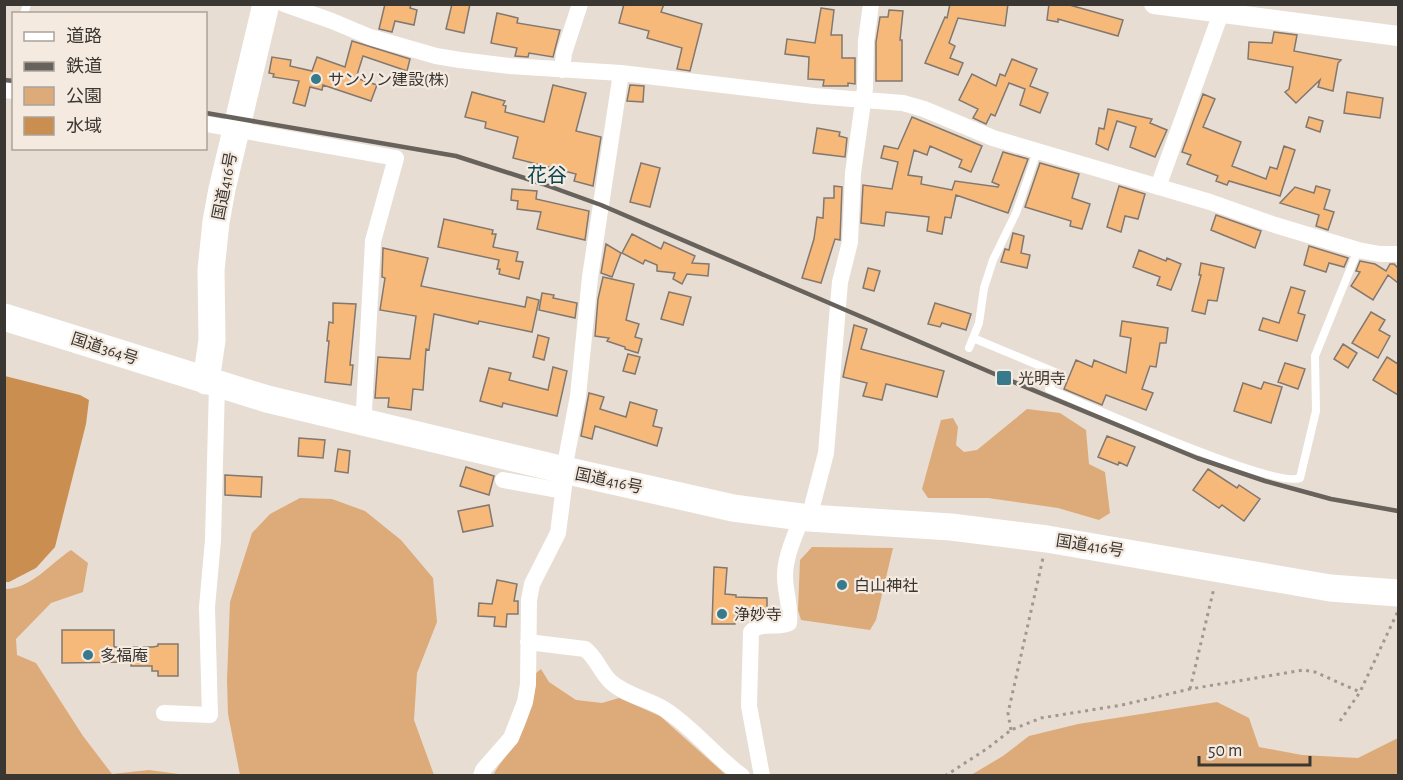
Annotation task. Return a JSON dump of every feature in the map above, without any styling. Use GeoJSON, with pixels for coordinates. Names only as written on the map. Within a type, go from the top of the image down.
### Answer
{"type":"FeatureCollection","features":[{"type":"Feature","properties":{"kind":"highway","name":"国道416号"},"geometry":{"type":"LineString","coordinates":[[266,4],[216,222],[211,270],[211,383],[564,477],[734,508],[806,518],[951,526],[1120,550],[1330,588],[1398,593]]}},
{"type":"Feature","properties":{"kind":"highway","name":"国道364号"},"geometry":{"type":"LineString","coordinates":[[4,317],[211,383]]}},
{"type":"Feature","properties":{"kind":"street"},"geometry":{"type":"LineString","coordinates":[[284,4],[370,37],[436,56],[510,66],[621,73],[903,103],[924,109],[993,138],[1358,250],[1398,254]]}},
{"type":"Feature","properties":{"kind":"street"},"geometry":{"type":"LineString","coordinates":[[562,70],[564,52],[580,4]]}},
{"type":"Feature","properties":{"kind":"street"},"geometry":{"type":"LineString","coordinates":[[762,776],[749,706],[751,632],[755,627],[782,626],[789,623],[790,612],[785,576],[788,556],[806,518],[826,453],[840,282],[850,242],[853,173],[865,88],[866,41],[871,4]]}},
{"type":"Feature","properties":{"kind":"street"},"geometry":{"type":"LineString","coordinates":[[1154,4],[1398,36]]}},
{"type":"Feature","properties":{"kind":"street"},"geometry":{"type":"LineString","coordinates":[[1158,187],[1221,13]]}},
{"type":"Feature","properties":{"kind":"street"},"geometry":{"type":"LineString","coordinates":[[481,776],[483,770],[511,738],[525,702],[528,684],[529,600],[532,584],[558,533],[564,477],[578,396],[590,277],[621,73]]}},
{"type":"Feature","properties":{"kind":"street"},"geometry":{"type":"LineString","coordinates":[[207,124],[396,158],[373,241],[362,423]]}},
{"type":"Feature","properties":{"kind":"street"},"geometry":{"type":"LineString","coordinates":[[164,713],[210,715],[207,607],[213,540],[211,383]]}},
{"type":"Feature","properties":{"kind":"street"},"geometry":{"type":"LineString","coordinates":[[503,480],[564,477]]}},
{"type":"Feature","properties":{"kind":"street"},"geometry":{"type":"LineString","coordinates":[[528,642],[585,649],[592,655],[610,681],[663,708],[681,721],[742,776]]}},
{"type":"Feature","properties":{"kind":"lane"},"geometry":{"type":"LineString","coordinates":[[969,348],[979,322],[984,288],[993,260],[1016,213],[1037,152]]}},
{"type":"Feature","properties":{"kind":"lane"},"geometry":{"type":"LineString","coordinates":[[972,338],[1057,374],[1049,389],[1181,444],[1247,468],[1295,480],[1300,478],[1316,411],[1315,356],[1358,250]]}},
{"type":"Feature","properties":{"kind":"path"},"geometry":{"type":"LineString","coordinates":[[1011,730],[1008,713],[1047,539]]}},
{"type":"Feature","properties":{"kind":"path"},"geometry":{"type":"LineString","coordinates":[[1190,689],[1219,569]]}},
{"type":"Feature","properties":{"kind":"path"},"geometry":{"type":"LineString","coordinates":[[1340,721],[1360,692],[1398,610]]}},
{"type":"Feature","properties":{"kind":"path"},"geometry":{"type":"LineString","coordinates":[[945,776],[1011,730],[1041,718],[1303,670],[1315,672],[1360,692]]}},
{"type":"Feature","properties":{"kind":"green space"},"geometry":{"type":"Polygon","coordinates":[[[1027,409],[1060,413],[1086,430],[1089,464],[1105,472],[1110,513],[1099,520],[1058,508],[988,498],[928,498],[922,489],[941,420],[953,418],[958,427],[956,445],[964,452],[977,450],[1027,409]]]}},
{"type":"Feature","properties":{"kind":"green space"},"geometry":{"type":"Polygon","coordinates":[[[300,498],[332,499],[365,511],[401,540],[433,578],[437,622],[417,673],[414,720],[434,775],[240,775],[228,714],[230,602],[252,533],[270,514],[300,498]]]}},
{"type":"Feature","properties":{"kind":"green space"},"geometry":{"type":"Polygon","coordinates":[[[812,547],[893,548],[876,620],[870,630],[801,620],[798,610],[800,560],[812,547]]]}},
{"type":"Feature","properties":{"kind":"green space"},"geometry":{"type":"Polygon","coordinates":[[[71,550],[88,563],[83,592],[51,603],[16,639],[17,655],[36,663],[83,736],[112,774],[149,770],[186,775],[5,775],[5,589],[23,585],[32,580],[71,550]]]}},
{"type":"Feature","properties":{"kind":"green space"},"geometry":{"type":"Polygon","coordinates":[[[541,669],[549,682],[576,700],[602,703],[619,698],[660,716],[726,775],[493,776],[515,745],[523,729],[533,700],[536,673],[541,669]]]}},
{"type":"Feature","properties":{"kind":"green space"},"geometry":{"type":"Polygon","coordinates":[[[1217,702],[1249,718],[1259,747],[1302,755],[1358,758],[1398,738],[1398,775],[971,775],[1003,756],[1029,736],[1078,724],[1217,702]]]}},
{"type":"Feature","properties":{"kind":"water"},"geometry":{"type":"Polygon","coordinates":[[[5,376],[80,395],[89,400],[86,424],[55,547],[36,568],[9,582],[4,582],[5,376]]]}},
{"type":"Feature","properties":{"kind":"building"},"geometry":{"type":"Polygon","coordinates":[[[385,4],[411,4],[410,8],[417,10],[414,25],[395,21],[392,32],[379,29],[385,4]]]}},
{"type":"Feature","properties":{"kind":"building"},"geometry":{"type":"Polygon","coordinates":[[[452,4],[470,4],[464,33],[446,29],[452,4]]]}},
{"type":"Feature","properties":{"kind":"building"},"geometry":{"type":"Polygon","coordinates":[[[624,4],[664,4],[661,12],[702,24],[690,71],[677,69],[682,48],[647,38],[649,31],[619,23],[624,4]]]}},
{"type":"Feature","properties":{"kind":"building"},"geometry":{"type":"Polygon","coordinates":[[[950,4],[1008,4],[1005,26],[958,18],[949,43],[955,46],[950,58],[963,63],[958,75],[925,63],[945,17],[947,18],[950,4]]]}},
{"type":"Feature","properties":{"kind":"building"},"geometry":{"type":"Polygon","coordinates":[[[1049,4],[1066,4],[1123,20],[1118,36],[1058,19],[1058,22],[1047,20],[1049,4]]]}},
{"type":"Feature","properties":{"kind":"building"},"geometry":{"type":"Polygon","coordinates":[[[821,8],[834,10],[831,35],[842,35],[842,58],[855,58],[855,84],[823,86],[824,80],[808,79],[809,57],[785,54],[787,39],[815,43],[821,8]]]}},
{"type":"Feature","properties":{"kind":"building"},"geometry":{"type":"Polygon","coordinates":[[[889,10],[903,11],[900,40],[902,40],[902,81],[876,81],[876,42],[880,17],[888,17],[889,10]]]}},
{"type":"Feature","properties":{"kind":"building"},"geometry":{"type":"Polygon","coordinates":[[[497,13],[518,18],[517,23],[560,30],[553,57],[529,53],[528,57],[515,56],[517,48],[491,43],[497,13]]]}},
{"type":"Feature","properties":{"kind":"building"},"geometry":{"type":"Polygon","coordinates":[[[1274,32],[1297,35],[1294,51],[1341,60],[1338,63],[1333,91],[1318,87],[1320,80],[1296,103],[1285,92],[1289,89],[1293,67],[1248,59],[1249,42],[1272,43],[1274,32]]]}},
{"type":"Feature","properties":{"kind":"building"},"geometry":{"type":"Polygon","coordinates":[[[352,41],[410,59],[407,71],[363,56],[356,78],[377,85],[371,101],[323,85],[322,90],[310,87],[305,106],[293,103],[299,81],[273,77],[274,74],[269,73],[272,57],[291,60],[290,66],[312,71],[317,57],[345,67],[352,41]]]}},
{"type":"Feature","properties":{"kind":"building"},"geometry":{"type":"Polygon","coordinates":[[[1012,59],[1037,69],[1030,86],[1048,93],[1040,113],[1020,105],[1025,89],[1009,83],[995,116],[991,114],[986,124],[973,118],[978,109],[959,100],[972,74],[996,86],[1000,74],[1005,76],[1012,59]]]}},
{"type":"Feature","properties":{"kind":"building"},"geometry":{"type":"Polygon","coordinates":[[[553,85],[586,93],[576,131],[601,137],[593,186],[574,181],[576,174],[513,158],[518,137],[485,128],[486,122],[465,117],[472,92],[505,101],[503,105],[506,106],[505,112],[544,122],[553,85]]]}},
{"type":"Feature","properties":{"kind":"building"},"geometry":{"type":"Polygon","coordinates":[[[630,85],[644,86],[643,102],[627,101],[630,85]]]}},
{"type":"Feature","properties":{"kind":"building"},"geometry":{"type":"Polygon","coordinates":[[[1347,92],[1383,98],[1380,118],[1344,113],[1347,92]]]}},
{"type":"Feature","properties":{"kind":"building"},"geometry":{"type":"Polygon","coordinates":[[[1203,94],[1215,99],[1203,127],[1241,142],[1232,166],[1266,179],[1270,167],[1277,169],[1284,146],[1295,150],[1280,196],[1229,181],[1227,185],[1216,181],[1218,176],[1187,164],[1191,155],[1182,152],[1203,94]]]}},
{"type":"Feature","properties":{"kind":"building"},"geometry":{"type":"Polygon","coordinates":[[[1108,109],[1152,119],[1150,123],[1167,130],[1155,157],[1130,147],[1136,127],[1117,121],[1108,150],[1096,144],[1099,128],[1104,129],[1108,109]]]}},
{"type":"Feature","properties":{"kind":"building"},"geometry":{"type":"Polygon","coordinates":[[[912,117],[982,146],[971,172],[959,167],[962,160],[930,146],[927,155],[914,150],[908,175],[922,177],[921,184],[952,190],[955,181],[998,187],[999,185],[992,182],[1003,152],[1028,159],[1008,213],[956,195],[951,218],[945,217],[942,234],[927,231],[929,217],[886,212],[884,226],[861,223],[863,185],[892,189],[898,162],[881,158],[884,146],[898,149],[912,117]]]}},
{"type":"Feature","properties":{"kind":"building"},"geometry":{"type":"Polygon","coordinates":[[[1309,117],[1323,121],[1320,132],[1306,127],[1309,117]]]}},
{"type":"Feature","properties":{"kind":"building"},"geometry":{"type":"Polygon","coordinates":[[[817,128],[840,132],[839,136],[847,138],[845,157],[813,153],[817,128]]]}},
{"type":"Feature","properties":{"kind":"building"},"geometry":{"type":"Polygon","coordinates":[[[641,163],[660,168],[650,207],[630,202],[641,163]]]}},
{"type":"Feature","properties":{"kind":"building"},"geometry":{"type":"Polygon","coordinates":[[[1040,163],[1079,174],[1072,198],[1090,204],[1082,229],[1070,226],[1071,221],[1025,207],[1040,163]]]}},
{"type":"Feature","properties":{"kind":"building"},"geometry":{"type":"Polygon","coordinates":[[[834,186],[842,187],[840,240],[835,239],[821,283],[802,278],[814,239],[817,217],[823,218],[824,198],[834,198],[834,186]]]}},
{"type":"Feature","properties":{"kind":"building"},"geometry":{"type":"Polygon","coordinates":[[[1119,186],[1145,194],[1138,219],[1125,216],[1121,232],[1107,227],[1119,186]]]}},
{"type":"Feature","properties":{"kind":"building"},"geometry":{"type":"Polygon","coordinates":[[[1316,186],[1330,190],[1324,209],[1334,212],[1328,230],[1316,226],[1319,215],[1280,203],[1295,187],[1314,193],[1316,186]]]}},
{"type":"Feature","properties":{"kind":"building"},"geometry":{"type":"Polygon","coordinates":[[[512,189],[537,191],[536,199],[589,211],[585,240],[537,229],[541,212],[517,209],[518,201],[511,200],[512,189]]]}},
{"type":"Feature","properties":{"kind":"building"},"geometry":{"type":"Polygon","coordinates":[[[1216,215],[1261,231],[1255,248],[1211,230],[1216,215]]]}},
{"type":"Feature","properties":{"kind":"building"},"geometry":{"type":"Polygon","coordinates":[[[444,219],[493,230],[492,234],[496,234],[493,247],[518,252],[516,261],[523,262],[519,279],[499,274],[500,269],[497,269],[499,260],[438,247],[444,219]]]}},
{"type":"Feature","properties":{"kind":"building"},"geometry":{"type":"Polygon","coordinates":[[[1013,233],[1024,236],[1021,253],[1030,255],[1027,268],[1001,262],[1005,249],[1009,250],[1013,233]]]}},
{"type":"Feature","properties":{"kind":"building"},"geometry":{"type":"Polygon","coordinates":[[[632,234],[661,249],[664,242],[695,256],[692,263],[709,264],[708,276],[687,274],[682,284],[673,279],[675,273],[657,271],[657,265],[645,260],[643,264],[622,253],[632,234]]]}},
{"type":"Feature","properties":{"kind":"building"},"geometry":{"type":"Polygon","coordinates":[[[606,244],[621,253],[612,277],[601,273],[606,244]]]}},
{"type":"Feature","properties":{"kind":"building"},"geometry":{"type":"Polygon","coordinates":[[[1309,246],[1348,258],[1344,267],[1329,263],[1326,272],[1304,265],[1309,246]]]}},
{"type":"Feature","properties":{"kind":"building"},"geometry":{"type":"Polygon","coordinates":[[[383,248],[428,258],[421,286],[525,307],[527,297],[539,300],[532,332],[479,321],[478,324],[434,314],[429,350],[426,349],[423,390],[413,389],[411,410],[388,407],[389,398],[375,398],[378,357],[410,359],[416,316],[380,310],[385,278],[382,277],[383,248]]]}},
{"type":"Feature","properties":{"kind":"building"},"geometry":{"type":"Polygon","coordinates":[[[1139,250],[1166,261],[1167,258],[1181,264],[1171,290],[1157,285],[1160,277],[1133,267],[1139,250]]]}},
{"type":"Feature","properties":{"kind":"building"},"geometry":{"type":"Polygon","coordinates":[[[1360,261],[1375,264],[1386,271],[1390,264],[1394,264],[1398,268],[1398,283],[1388,275],[1373,300],[1351,286],[1360,272],[1356,271],[1360,261]]]}},
{"type":"Feature","properties":{"kind":"building"},"geometry":{"type":"Polygon","coordinates":[[[1201,263],[1224,268],[1217,301],[1208,300],[1205,314],[1192,311],[1201,275],[1199,275],[1201,263]]]}},
{"type":"Feature","properties":{"kind":"building"},"geometry":{"type":"Polygon","coordinates":[[[868,268],[880,271],[874,291],[863,288],[868,268]]]}},
{"type":"Feature","properties":{"kind":"building"},"geometry":{"type":"Polygon","coordinates":[[[603,277],[634,284],[626,320],[639,324],[635,337],[642,339],[638,353],[607,341],[609,338],[595,336],[598,299],[603,277]]]}},
{"type":"Feature","properties":{"kind":"building"},"geometry":{"type":"Polygon","coordinates":[[[1291,287],[1305,291],[1298,313],[1305,315],[1297,341],[1259,330],[1263,318],[1279,323],[1291,287]]]}},
{"type":"Feature","properties":{"kind":"building"},"geometry":{"type":"Polygon","coordinates":[[[669,292],[691,297],[683,325],[661,319],[669,292]]]}},
{"type":"Feature","properties":{"kind":"building"},"geometry":{"type":"Polygon","coordinates":[[[542,293],[577,303],[575,318],[539,310],[542,293]]]}},
{"type":"Feature","properties":{"kind":"building"},"geometry":{"type":"Polygon","coordinates":[[[333,303],[356,304],[350,365],[353,365],[351,385],[325,382],[329,341],[327,341],[329,322],[333,323],[333,303]]]}},
{"type":"Feature","properties":{"kind":"building"},"geometry":{"type":"Polygon","coordinates":[[[935,303],[971,314],[966,330],[942,323],[940,327],[928,324],[935,303]]]}},
{"type":"Feature","properties":{"kind":"building"},"geometry":{"type":"Polygon","coordinates":[[[1371,312],[1385,320],[1379,330],[1390,336],[1378,358],[1352,343],[1371,312]]]}},
{"type":"Feature","properties":{"kind":"building"},"geometry":{"type":"Polygon","coordinates":[[[1122,321],[1168,328],[1166,343],[1160,343],[1156,367],[1150,366],[1142,389],[1153,393],[1146,410],[1106,395],[1102,405],[1064,389],[1076,360],[1092,367],[1094,360],[1126,373],[1131,338],[1120,336],[1122,321]]]}},
{"type":"Feature","properties":{"kind":"building"},"geometry":{"type":"Polygon","coordinates":[[[854,325],[867,329],[861,349],[944,371],[937,397],[886,384],[882,400],[863,396],[867,383],[843,377],[854,325]]]}},
{"type":"Feature","properties":{"kind":"building"},"geometry":{"type":"Polygon","coordinates":[[[538,335],[549,338],[544,360],[533,357],[538,335]]]}},
{"type":"Feature","properties":{"kind":"building"},"geometry":{"type":"Polygon","coordinates":[[[1343,344],[1357,353],[1348,368],[1334,359],[1343,344]]]}},
{"type":"Feature","properties":{"kind":"building"},"geometry":{"type":"Polygon","coordinates":[[[628,354],[640,357],[635,374],[623,371],[628,354]]]}},
{"type":"Feature","properties":{"kind":"building"},"geometry":{"type":"Polygon","coordinates":[[[1387,357],[1398,364],[1398,395],[1373,380],[1387,357]]]}},
{"type":"Feature","properties":{"kind":"building"},"geometry":{"type":"Polygon","coordinates":[[[1285,363],[1305,369],[1298,389],[1278,382],[1285,363]]]}},
{"type":"Feature","properties":{"kind":"building"},"geometry":{"type":"Polygon","coordinates":[[[553,367],[567,371],[557,416],[503,403],[502,407],[480,401],[489,368],[511,373],[509,380],[548,390],[553,367]]]}},
{"type":"Feature","properties":{"kind":"building"},"geometry":{"type":"Polygon","coordinates":[[[1264,382],[1282,387],[1271,423],[1234,411],[1243,383],[1261,389],[1264,382]]]}},
{"type":"Feature","properties":{"kind":"building"},"geometry":{"type":"Polygon","coordinates":[[[589,393],[604,397],[600,409],[626,417],[630,402],[657,410],[653,426],[662,428],[657,446],[595,426],[592,439],[581,436],[589,393]]]}},
{"type":"Feature","properties":{"kind":"building"},"geometry":{"type":"Polygon","coordinates":[[[1107,436],[1135,447],[1127,466],[1098,457],[1107,436]]]}},
{"type":"Feature","properties":{"kind":"building"},"geometry":{"type":"Polygon","coordinates":[[[299,438],[325,440],[323,458],[298,456],[299,438]]]}},
{"type":"Feature","properties":{"kind":"building"},"geometry":{"type":"Polygon","coordinates":[[[338,449],[350,451],[348,473],[335,471],[338,449]]]}},
{"type":"Feature","properties":{"kind":"building"},"geometry":{"type":"Polygon","coordinates":[[[466,467],[494,476],[489,495],[460,486],[466,467]]]}},
{"type":"Feature","properties":{"kind":"building"},"geometry":{"type":"Polygon","coordinates":[[[1208,469],[1237,488],[1239,485],[1260,499],[1244,521],[1222,505],[1219,508],[1193,490],[1208,469]]]}},
{"type":"Feature","properties":{"kind":"building"},"geometry":{"type":"Polygon","coordinates":[[[225,475],[262,477],[261,497],[225,495],[225,475]]]}},
{"type":"Feature","properties":{"kind":"building"},"geometry":{"type":"Polygon","coordinates":[[[489,505],[493,526],[463,532],[458,511],[489,505]]]}},
{"type":"Feature","properties":{"kind":"building"},"geometry":{"type":"Polygon","coordinates":[[[714,567],[727,568],[725,594],[736,595],[736,597],[767,598],[767,614],[736,613],[735,624],[712,624],[714,567]]]}},
{"type":"Feature","properties":{"kind":"building"},"geometry":{"type":"Polygon","coordinates":[[[497,580],[517,584],[514,601],[518,601],[518,614],[507,614],[506,627],[494,626],[495,617],[478,616],[479,603],[492,604],[497,580]]]}},
{"type":"Feature","properties":{"kind":"building"},"geometry":{"type":"Polygon","coordinates":[[[62,630],[114,630],[114,647],[153,647],[158,644],[178,644],[178,676],[158,676],[158,671],[152,671],[152,666],[131,666],[131,662],[62,663],[62,630]]]}},
{"type":"Feature","properties":{"kind":"railway"},"geometry":{"type":"LineString","coordinates":[[4,80],[12,81]]}},
{"type":"Feature","properties":{"kind":"railway"},"geometry":{"type":"LineString","coordinates":[[207,113],[456,156],[543,184],[601,205],[1197,458],[1265,481],[1331,499],[1398,511]]}},
{"type":"Feature","properties":{"kind":"place","name":"サンソン建設(株)"},"geometry":{"type":"Point","coordinates":[316,79]}},
{"type":"Feature","properties":{"kind":"place","name":"光明寺"},"geometry":{"type":"Point","coordinates":[1004,378]}},
{"type":"Feature","properties":{"kind":"place","name":"白山神社"},"geometry":{"type":"Point","coordinates":[842,585]}},
{"type":"Feature","properties":{"kind":"place","name":"浄妙寺"},"geometry":{"type":"Point","coordinates":[722,614]}},
{"type":"Feature","properties":{"kind":"place","name":"多福庵"},"geometry":{"type":"Point","coordinates":[88,655]}},
{"type":"Feature","properties":{"kind":"district","name":"花谷"},"geometry":{"type":"Point","coordinates":[547,175]}}]}
